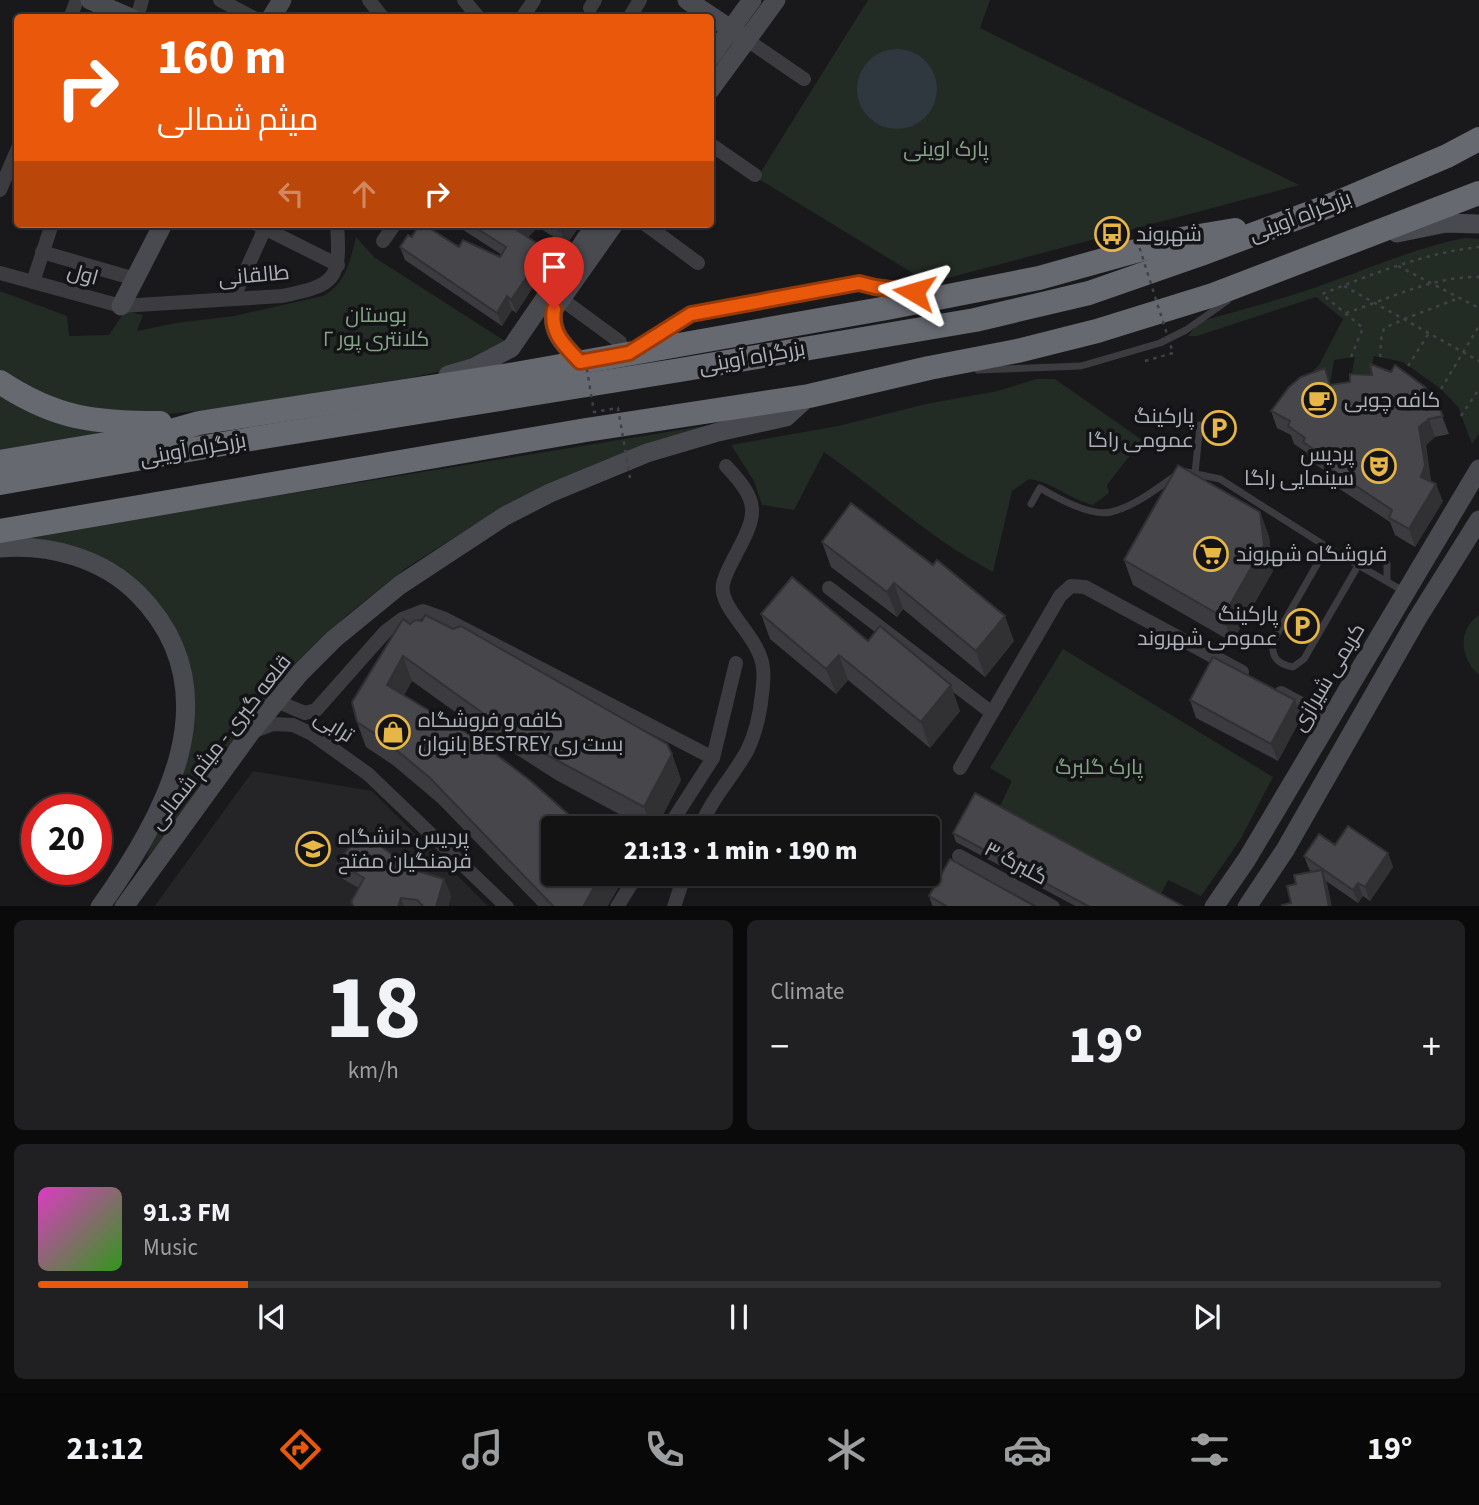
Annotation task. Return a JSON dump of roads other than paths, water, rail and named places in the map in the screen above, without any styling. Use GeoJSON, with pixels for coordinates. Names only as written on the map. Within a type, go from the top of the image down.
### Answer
{"type":"FeatureCollection","features":[{"type":"Feature","properties":{"kind":"highway","name":"بزرگراه آوینی"},"geometry":{"type":"LineString","coordinates":[[0,483],[975,320],[1089,293],[1287,222],[1447,156],[1479,139]]}},
{"type":"Feature","properties":{"kind":"highway","name":"بزرگراه آوینی"},"geometry":{"type":"LineString","coordinates":[[0,531],[586,430],[809,396],[1017,351],[1097,331],[1213,295],[1479,193]]}},
{"type":"Feature","properties":{"kind":"highway"},"geometry":{"type":"LineString","coordinates":[[0,462],[153,436],[199,422],[403,390],[624,347],[971,292],[1039,278],[1175,240],[1287,222]]}},
{"type":"Feature","properties":{"kind":"highway"},"geometry":{"type":"LineString","coordinates":[[0,382],[37,403],[79,419],[110,423],[199,422]]}},
{"type":"Feature","properties":{"kind":"main road"},"geometry":{"type":"LineString","coordinates":[[90,0],[122,14]]}},
{"type":"Feature","properties":{"kind":"main road"},"geometry":{"type":"LineString","coordinates":[[687,0],[708,14]]}},
{"type":"Feature","properties":{"kind":"main road"},"geometry":{"type":"LineString","coordinates":[[714,82],[739,35],[752,0]]}},
{"type":"Feature","properties":{"kind":"main road"},"geometry":{"type":"LineString","coordinates":[[714,55],[776,0]]}},
{"type":"Feature","properties":{"kind":"main road"},"geometry":{"type":"LineString","coordinates":[[714,18],[739,35]]}},
{"type":"Feature","properties":{"kind":"main road"},"geometry":{"type":"LineString","coordinates":[[1348,243],[1446,223],[1479,224]]}},
{"type":"Feature","properties":{"kind":"main road"},"geometry":{"type":"LineString","coordinates":[[121,306],[161,228]]}},
{"type":"Feature","properties":{"kind":"main road"},"geometry":{"type":"LineString","coordinates":[[403,390],[475,367],[511,348],[593,228]]}},
{"type":"Feature","properties":{"kind":"main road"},"geometry":{"type":"LineString","coordinates":[[582,357],[556,335],[552,322],[554,309],[611,228]]}},
{"type":"Feature","properties":{"kind":"main road","name":"قلعه گبری - میثم شمالی"},"geometry":{"type":"LineString","coordinates":[[100,906],[136,873],[300,673],[371,607],[438,558],[505,516],[550,493],[647,453],[718,432],[786,417],[809,396]]}},
{"type":"Feature","properties":{"kind":"main road","name":"کریمی شیرازی"},"geometry":{"type":"LineString","coordinates":[[1214,906],[1247,859],[1479,469]]}},
{"type":"Feature","properties":{"kind":"main road"},"geometry":{"type":"LineString","coordinates":[[1247,906],[1285,850],[1417,619],[1479,520]]}},
{"type":"Feature","properties":{"kind":"main road","name":"قلعه گبری - میثم شمالی"},"geometry":{"type":"LineString","coordinates":[[0,548],[48,549],[76,556],[105,569],[128,584],[152,608],[177,654],[184,677],[187,711],[182,745],[124,906]]}},
{"type":"Feature","properties":{"kind":"main road"},"geometry":{"type":"LineString","coordinates":[[1281,800],[1306,814]]}},
{"type":"Feature","properties":{"kind":"street"},"geometry":{"type":"LineString","coordinates":[[220,0],[246,14]]}},
{"type":"Feature","properties":{"kind":"street"},"geometry":{"type":"LineString","coordinates":[[369,0],[380,14]]}},
{"type":"Feature","properties":{"kind":"street"},"geometry":{"type":"LineString","coordinates":[[464,0],[476,14]]}},
{"type":"Feature","properties":{"kind":"street"},"geometry":{"type":"LineString","coordinates":[[739,35],[804,79]]}},
{"type":"Feature","properties":{"kind":"street"},"geometry":{"type":"LineString","coordinates":[[714,147],[755,176]]}},
{"type":"Feature","properties":{"kind":"street"},"geometry":{"type":"LineString","coordinates":[[0,190],[14,158]]}},
{"type":"Feature","properties":{"kind":"street"},"geometry":{"type":"LineString","coordinates":[[33,282],[51,228]]}},
{"type":"Feature","properties":{"kind":"street"},"geometry":{"type":"LineString","coordinates":[[233,299],[259,228]]}},
{"type":"Feature","properties":{"kind":"street"},"geometry":{"type":"LineString","coordinates":[[264,228],[338,264],[337,228]]}},
{"type":"Feature","properties":{"kind":"street"},"geometry":{"type":"LineString","coordinates":[[383,241],[392,228]]}},
{"type":"Feature","properties":{"kind":"street"},"geometry":{"type":"LineString","coordinates":[[650,228],[698,263]]}},
{"type":"Feature","properties":{"kind":"street"},"geometry":{"type":"LineString","coordinates":[[43,252],[135,279]]}},
{"type":"Feature","properties":{"kind":"street","name":"طالقانی"},"geometry":{"type":"LineString","coordinates":[[121,306],[282,296],[306,291],[330,280],[338,264]]}},
{"type":"Feature","properties":{"kind":"street","name":"اول"},"geometry":{"type":"LineString","coordinates":[[0,273],[121,306]]}},
{"type":"Feature","properties":{"kind":"street"},"geometry":{"type":"LineString","coordinates":[[560,298],[624,347]]}},
{"type":"Feature","properties":{"kind":"street"},"geometry":{"type":"LineString","coordinates":[[704,816],[747,750],[755,731],[764,668],[757,645],[723,597],[726,576],[752,524],[753,511],[742,482],[726,466]]}},
{"type":"Feature","properties":{"kind":"street"},"geometry":{"type":"LineString","coordinates":[[960,768],[1060,596],[1071,586],[1085,587],[1329,719]]}},
{"type":"Feature","properties":{"kind":"street"},"geometry":{"type":"LineString","coordinates":[[829,588],[992,713]]}},
{"type":"Feature","properties":{"kind":"street"},"geometry":{"type":"LineString","coordinates":[[276,701],[305,713],[316,710],[386,631],[402,619],[423,611],[443,618],[713,758]]}},
{"type":"Feature","properties":{"kind":"street"},"geometry":{"type":"LineString","coordinates":[[675,816],[713,758],[736,663]]}},
{"type":"Feature","properties":{"kind":"street","name":"ترابی"},"geometry":{"type":"LineString","coordinates":[[251,732],[273,724],[293,725],[312,734],[368,774],[507,906]]}},
{"type":"Feature","properties":{"kind":"street","name":"گلبرگ ۳"},"geometry":{"type":"LineString","coordinates":[[959,856],[1053,906]]}},
{"type":"Feature","properties":{"kind":"street"},"geometry":{"type":"LineString","coordinates":[[617,906],[630,886]]}},
{"type":"Feature","properties":{"kind":"street"},"geometry":{"type":"LineString","coordinates":[[674,906],[681,886]]}},
{"type":"Feature","properties":{"kind":"lane"},"geometry":{"type":"LineString","coordinates":[[1195,473],[1200,425]]}},
{"type":"Feature","properties":{"kind":"lane"},"geometry":{"type":"LineString","coordinates":[[1031,504],[1040,488],[1075,507],[1110,513],[1140,500],[1182,471],[1195,473],[1220,479],[1327,547],[1405,592]]}},
{"type":"Feature","properties":{"kind":"lane"},"geometry":{"type":"LineString","coordinates":[[1327,547],[1273,641],[1275,660],[1283,665],[1293,667],[1304,659],[1359,564]]}},
{"type":"Feature","properties":{"kind":"lane"},"geometry":{"type":"LineString","coordinates":[[1387,564],[1387,580]]}},
{"type":"Feature","properties":{"kind":"place","name":"شهروند"},"geometry":{"type":"Point","coordinates":[1112,234]}},
{"type":"Feature","properties":{"kind":"place","name":"کافه چوبی"},"geometry":{"type":"Point","coordinates":[1319,400]}},
{"type":"Feature","properties":{"kind":"place","name":"پارکینگ عمومی راگا"},"geometry":{"type":"Point","coordinates":[1219,428]}},
{"type":"Feature","properties":{"kind":"place","name":"پردیس سینمایی راگا"},"geometry":{"type":"Point","coordinates":[1379,466]}},
{"type":"Feature","properties":{"kind":"place","name":"فروشگاه شهروند"},"geometry":{"type":"Point","coordinates":[1211,554]}},
{"type":"Feature","properties":{"kind":"place","name":"پارکینگ عمومی شهروند"},"geometry":{"type":"Point","coordinates":[1302,626]}},
{"type":"Feature","properties":{"kind":"place","name":"کافه و فروشگاه بانوان BESTREY بست ری"},"geometry":{"type":"Point","coordinates":[393,732]}},
{"type":"Feature","properties":{"kind":"place","name":"پردیس دانشگاه فرهنگیان مفتح"},"geometry":{"type":"Point","coordinates":[313,849]}},
{"type":"Feature","properties":{"kind":"park label","name":"پارک اوینی"},"geometry":{"type":"Point","coordinates":[946,149]}},
{"type":"Feature","properties":{"kind":"park label","name":"بوستان کلانتری پور ۲"},"geometry":{"type":"Point","coordinates":[376,327]}},
{"type":"Feature","properties":{"kind":"park label","name":"پارک گلبرگ"},"geometry":{"type":"Point","coordinates":[1099,767]}}]}
